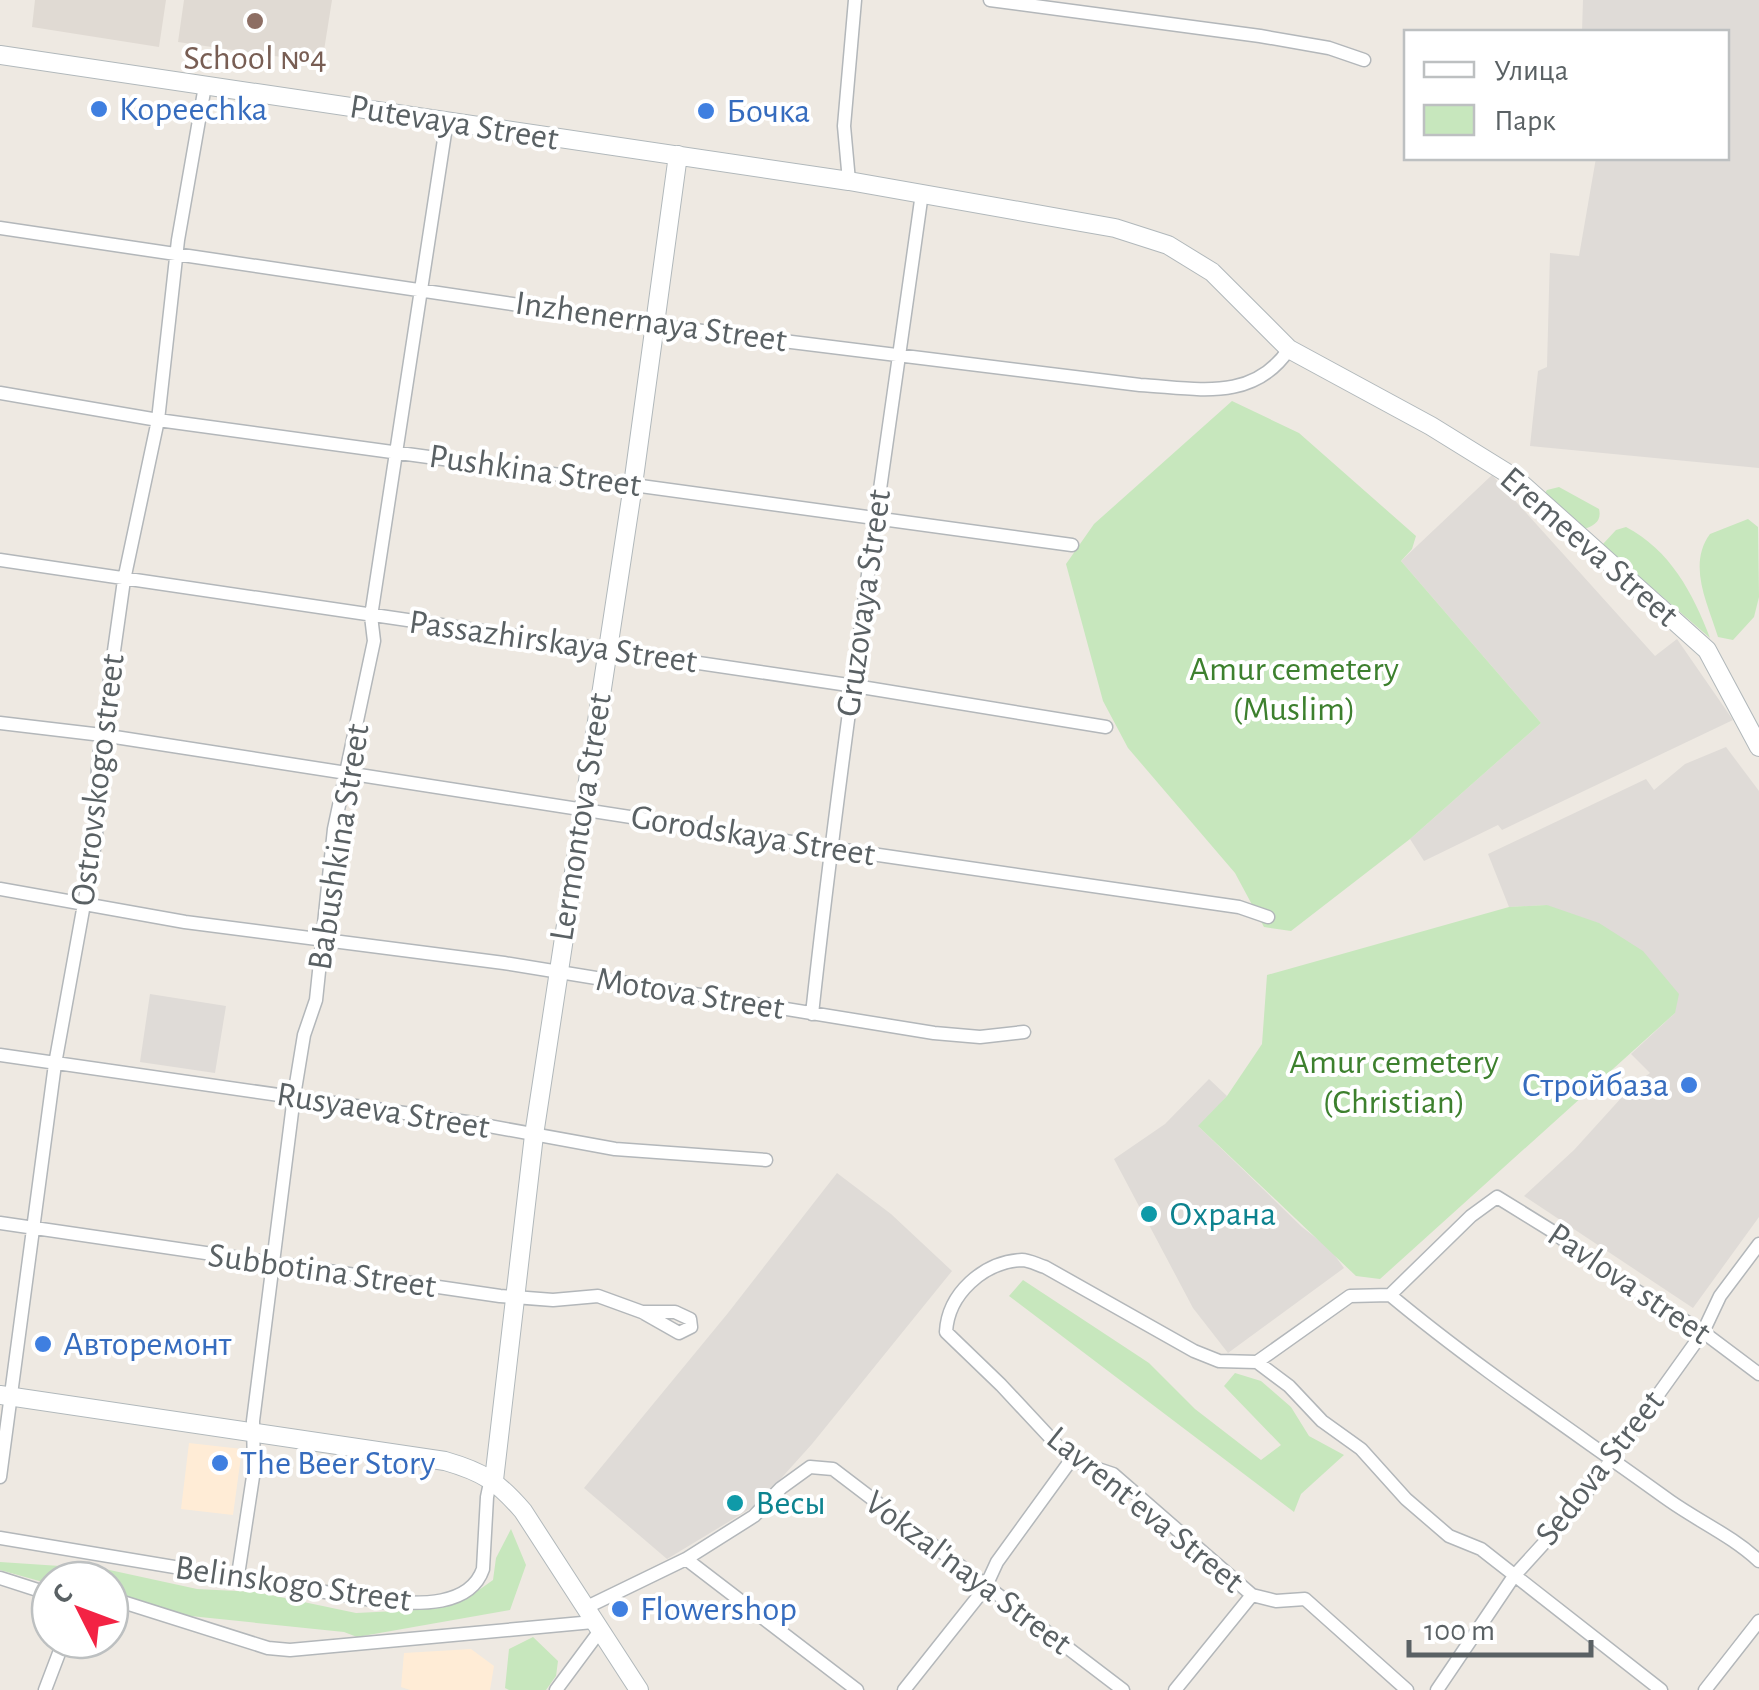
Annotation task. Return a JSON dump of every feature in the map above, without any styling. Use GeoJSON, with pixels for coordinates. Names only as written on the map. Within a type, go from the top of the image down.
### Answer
{"type":"FeatureCollection","features":[{"type":"Feature","properties":{"kind":"street"},"geometry":{"type":"LineString","coordinates":[[849,180],[844,126],[854,0]]}},
{"type":"Feature","properties":{"kind":"street"},"geometry":{"type":"LineString","coordinates":[[990,0],[1260,36],[1329,48],[1364,60]]}},
{"type":"Feature","properties":{"kind":"street","name":"Putevaya Street"},"geometry":{"type":"LineString","coordinates":[[0,56],[849,180],[1115,228],[1168,245],[1212,272],[1289,349]]}},
{"type":"Feature","properties":{"kind":"street","name":"Ostrovskogo street"},"geometry":{"type":"LineString","coordinates":[[0,1477],[6,1396],[35,1229],[55,1064],[96,838],[98,764],[124,580],[158,420],[178,254],[205,86]]}},
{"type":"Feature","properties":{"kind":"street","name":"Babushkina Street"},"geometry":{"type":"LineString","coordinates":[[238,1575],[254,1470],[253,1421],[294,1096],[304,1034],[316,1000],[334,829],[374,641],[372,616],[446,120]]}},
{"type":"Feature","properties":{"kind":"street","name":"Lermontova Street"},"geometry":{"type":"LineString","coordinates":[[492,1479],[534,1135],[633,485],[678,154]]}},
{"type":"Feature","properties":{"kind":"street","name":"Gruzovaya Street"},"geometry":{"type":"LineString","coordinates":[[812,1014],[840,768],[855,686],[922,193]]}},
{"type":"Feature","properties":{"kind":"street","name":"Inzhenernaya Street"},"geometry":{"type":"LineString","coordinates":[[0,228],[654,325],[1140,385],[1192,388],[1251,384],[1277,367],[1289,349]]}},
{"type":"Feature","properties":{"kind":"street","name":"Eremeeva Street"},"geometry":{"type":"LineString","coordinates":[[1289,349],[1430,426],[1515,478],[1708,650],[1759,747]]}},
{"type":"Feature","properties":{"kind":"street","name":"Pushkina Street"},"geometry":{"type":"LineString","coordinates":[[0,393],[100,407],[158,420],[1072,545]]}},
{"type":"Feature","properties":{"kind":"street","name":"Passazhirskaya Street"},"geometry":{"type":"LineString","coordinates":[[0,560],[855,686],[1106,727]]}},
{"type":"Feature","properties":{"kind":"street","name":"Gorodskaya Street"},"geometry":{"type":"LineString","coordinates":[[0,723],[1238,908],[1268,917]]}},
{"type":"Feature","properties":{"kind":"street","name":"Motova Street"},"geometry":{"type":"LineString","coordinates":[[0,889],[321,941],[504,963],[812,1014],[980,1037],[1024,1032]]}},
{"type":"Feature","properties":{"kind":"street","name":"Rusyaeva Street"},"geometry":{"type":"LineString","coordinates":[[0,1055],[294,1096],[615,1150],[766,1160]]}},
{"type":"Feature","properties":{"kind":"street","name":"Pavlova street"},"geometry":{"type":"LineString","coordinates":[[1390,1295],[1471,1216],[1498,1197],[1552,1230],[1603,1270],[1703,1332],[1759,1374]]}},
{"type":"Feature","properties":{"kind":"street","name":"Subbotina Street"},"geometry":{"type":"LineString","coordinates":[[0,1223],[513,1297],[552,1300],[598,1296],[642,1312]]}},
{"type":"Feature","properties":{"kind":"street","name":"Sedova Street"},"geometry":{"type":"LineString","coordinates":[[1438,1690],[1514,1576],[1565,1520],[1703,1332],[1720,1296],[1759,1244]]}},
{"type":"Feature","properties":{"kind":"street","name":"Lavrent'eva Street"},"geometry":{"type":"LineString","coordinates":[[1257,1362],[1219,1361],[1194,1351],[1024,1260],[970,1281],[949,1308],[946,1332],[1071,1460],[1112,1474],[1252,1595],[1276,1601],[1305,1599],[1407,1690]]}},
{"type":"Feature","properties":{"kind":"street"},"geometry":{"type":"LineString","coordinates":[[1662,1690],[1482,1548],[1449,1536],[1406,1499],[1360,1449],[1322,1421],[1288,1386],[1257,1362],[1350,1296],[1390,1295],[1436,1334],[1688,1514],[1739,1542],[1759,1562]]}},
{"type":"Feature","properties":{"kind":"street"},"geometry":{"type":"LineString","coordinates":[[6,1396],[445,1461],[492,1479],[522,1511],[640,1690]]}},
{"type":"Feature","properties":{"kind":"street"},"geometry":{"type":"LineString","coordinates":[[904,1690],[985,1588],[998,1562],[1071,1460]]}},
{"type":"Feature","properties":{"kind":"street","name":"Vokzal'naya Street"},"geometry":{"type":"LineString","coordinates":[[686,1559],[758,1514],[780,1488],[810,1467],[833,1469],[1123,1690]]}},
{"type":"Feature","properties":{"kind":"street","name":"Belinskogo Street"},"geometry":{"type":"LineString","coordinates":[[0,1538],[385,1602],[427,1602],[458,1596],[476,1584],[483,1569],[487,1497],[492,1479]]}},
{"type":"Feature","properties":{"kind":"street"},"geometry":{"type":"LineString","coordinates":[[130,1604],[268,1648],[290,1650],[592,1621],[686,1559],[857,1690]]}},
{"type":"Feature","properties":{"kind":"street"},"geometry":{"type":"LineString","coordinates":[[0,1578],[30,1588]]}},
{"type":"Feature","properties":{"kind":"street"},"geometry":{"type":"LineString","coordinates":[[1175,1690],[1252,1595]]}},
{"type":"Feature","properties":{"kind":"street"},"geometry":{"type":"LineString","coordinates":[[556,1690],[592,1621]]}},
{"type":"Feature","properties":{"kind":"street"},"geometry":{"type":"LineString","coordinates":[[1706,1690],[1759,1621]]}},
{"type":"Feature","properties":{"kind":"street"},"geometry":{"type":"LineString","coordinates":[[45,1690],[56,1660]]}},
{"type":"Feature","properties":{"kind":"shaded area"},"geometry":{"type":"Polygon","coordinates":[[[35,0],[166,0],[159,47],[32,27],[35,0]]]}},
{"type":"Feature","properties":{"kind":"shaded area","name":"School №4"},"geometry":{"type":"Polygon","coordinates":[[[184,0],[332,0],[322,63],[178,42],[184,0]]]}},
{"type":"Feature","properties":{"kind":"shaded area"},"geometry":{"type":"Polygon","coordinates":[[[1583,0],[1759,0],[1759,468],[1530,446],[1538,371],[1547,367],[1550,253],[1579,256],[1596,160],[1729,160],[1729,30],[1582,30],[1583,0]]]}},
{"type":"Feature","properties":{"kind":"shaded area"},"geometry":{"type":"Polygon","coordinates":[[[1492,475],[1655,656],[1677,639],[1733,720],[1502,830],[1498,825],[1424,861],[1410,839],[1541,723],[1401,561],[1492,475]]]}},
{"type":"Feature","properties":{"kind":"shaded area"},"geometry":{"type":"Polygon","coordinates":[[[1726,747],[1759,791],[1759,1217],[1693,1308],[1524,1196],[1574,1150],[1632,1086],[1650,1073],[1631,1054],[1675,1013],[1547,905],[1509,907],[1488,854],[1646,779],[1654,790],[1685,764],[1726,747]]]}},
{"type":"Feature","properties":{"kind":"shaded area"},"geometry":{"type":"Polygon","coordinates":[[[150,994],[226,1006],[215,1073],[140,1062],[150,994]]]}},
{"type":"Feature","properties":{"kind":"shaded area"},"geometry":{"type":"Polygon","coordinates":[[[1209,1079],[1227,1096],[1199,1127],[1330,1249],[1344,1268],[1228,1353],[1193,1308],[1114,1159],[1165,1124],[1209,1079]]]}},
{"type":"Feature","properties":{"kind":"shaded area"},"geometry":{"type":"Polygon","coordinates":[[[837,1173],[891,1214],[952,1271],[812,1444],[758,1504],[667,1559],[584,1488],[837,1173]]]}},
{"type":"Feature","properties":{"kind":"shaded area"},"geometry":{"type":"Polygon","coordinates":[[[189,1443],[242,1449],[233,1515],[181,1509],[189,1443]]]}},
{"type":"Feature","properties":{"kind":"shaded area"},"geometry":{"type":"Polygon","coordinates":[[[471,1649],[494,1666],[490,1690],[401,1687],[404,1653],[471,1649]]]}},
{"type":"Feature","properties":{"kind":"green space","name":"Amur cemetery (Muslim)"},"geometry":{"type":"Polygon","coordinates":[[[1232,401],[1299,433],[1416,536],[1412,549],[1401,561],[1541,723],[1410,839],[1291,931],[1264,927],[1235,873],[1128,748],[1103,701],[1066,564],[1094,524],[1232,401]]]}},
{"type":"Feature","properties":{"kind":"green space"},"geometry":{"type":"Polygon","coordinates":[[[1559,487],[1599,509],[1596,522],[1584,529],[1545,493],[1559,487]]]}},
{"type":"Feature","properties":{"kind":"green space"},"geometry":{"type":"Polygon","coordinates":[[[1748,519],[1758,527],[1759,597],[1754,617],[1733,640],[1718,637],[1702,585],[1700,559],[1710,534],[1748,519]]]}},
{"type":"Feature","properties":{"kind":"green space"},"geometry":{"type":"Polygon","coordinates":[[[1626,527],[1655,548],[1678,574],[1710,638],[1605,547],[1603,544],[1616,530],[1626,527]]]}},
{"type":"Feature","properties":{"kind":"green space","name":"Amur cemetery (Christian)"},"geometry":{"type":"Polygon","coordinates":[[[1547,905],[1599,923],[1643,951],[1679,994],[1675,1013],[1380,1279],[1356,1276],[1198,1126],[1227,1096],[1262,1044],[1267,975],[1509,907],[1547,905]]]}},
{"type":"Feature","properties":{"kind":"green space"},"geometry":{"type":"Polygon","coordinates":[[[1023,1280],[1149,1363],[1195,1409],[1261,1460],[1281,1445],[1224,1386],[1235,1373],[1261,1381],[1291,1407],[1309,1436],[1344,1455],[1301,1494],[1294,1512],[1009,1296],[1023,1280]]]}},
{"type":"Feature","properties":{"kind":"green space"},"geometry":{"type":"Polygon","coordinates":[[[511,1529],[526,1565],[510,1610],[357,1637],[344,1632],[171,1614],[130,1601],[130,1574],[197,1589],[256,1592],[356,1613],[417,1610],[469,1597],[493,1580],[496,1558],[511,1529]]]}},
{"type":"Feature","properties":{"kind":"green space"},"geometry":{"type":"Polygon","coordinates":[[[0,1562],[30,1564],[30,1578],[0,1570],[0,1562]]]}},
{"type":"Feature","properties":{"kind":"green space"},"geometry":{"type":"Polygon","coordinates":[[[533,1637],[558,1661],[556,1676],[546,1690],[505,1688],[509,1649],[533,1637]]]}},
{"type":"Feature","properties":{"kind":"place","name":"School №4"},"geometry":{"type":"Point","coordinates":[255,21]}},
{"type":"Feature","properties":{"kind":"place","name":"Kopeechka"},"geometry":{"type":"Point","coordinates":[99,109]}},
{"type":"Feature","properties":{"kind":"place","name":"Бочка"},"geometry":{"type":"Point","coordinates":[706,111]}},
{"type":"Feature","properties":{"kind":"place","name":"Стройбаза"},"geometry":{"type":"Point","coordinates":[1689,1085]}},
{"type":"Feature","properties":{"kind":"place","name":"Охрана"},"geometry":{"type":"Point","coordinates":[1149,1214]}},
{"type":"Feature","properties":{"kind":"place","name":"Авторемонт"},"geometry":{"type":"Point","coordinates":[43,1344]}},
{"type":"Feature","properties":{"kind":"place","name":"The Beer Story"},"geometry":{"type":"Point","coordinates":[220,1463]}},
{"type":"Feature","properties":{"kind":"place","name":"Весы"},"geometry":{"type":"Point","coordinates":[735,1503]}},
{"type":"Feature","properties":{"kind":"place","name":"Flowershop"},"geometry":{"type":"Point","coordinates":[620,1609]}}]}
